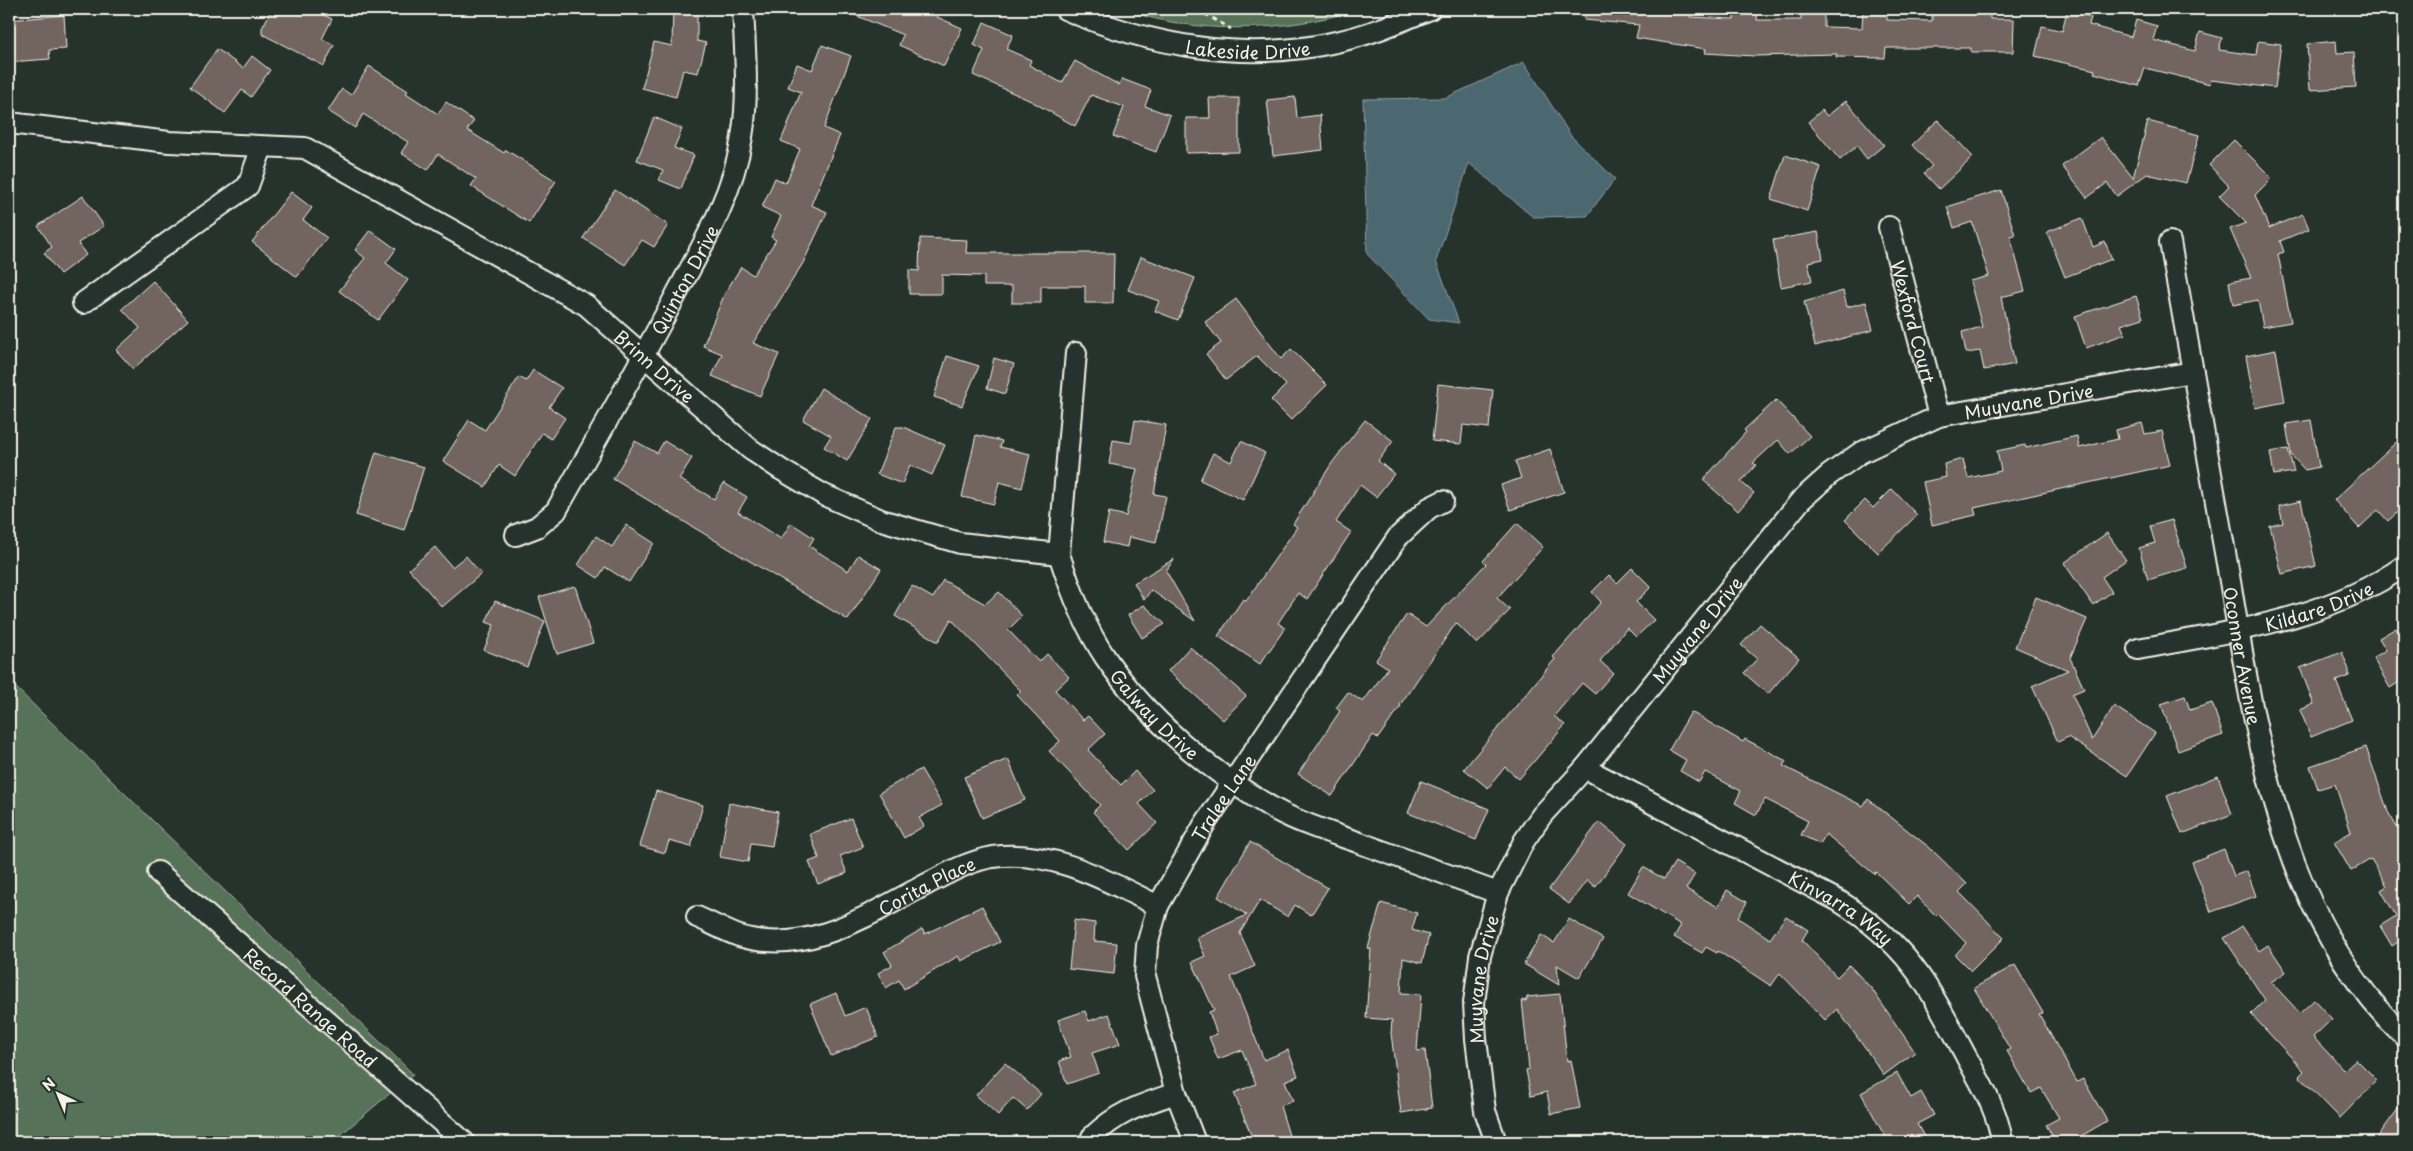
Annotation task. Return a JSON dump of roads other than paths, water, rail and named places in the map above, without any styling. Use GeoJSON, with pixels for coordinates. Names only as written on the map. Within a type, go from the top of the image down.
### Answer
{"type":"FeatureCollection","features":[{"type":"Feature","properties":{"kind":"street","name":"Quinton Drive"},"geometry":{"type":"LineString","coordinates":[[516,535],[537,527],[556,511],[645,355],[707,240],[723,204],[735,169],[742,138],[746,105],[743,9]]}},
{"type":"Feature","properties":{"kind":"street","name":"Lakeside Drive"},"geometry":{"type":"LineString","coordinates":[[1065,9],[1096,23],[1144,37],[1194,47],[1263,51],[1336,43],[1366,34],[1430,9]]}},
{"type":"Feature","properties":{"kind":"street","name":"Brinn Drive"},"geometry":{"type":"LineString","coordinates":[[9,124],[169,142],[305,148],[586,305],[750,449],[780,470],[855,510],[908,528],[960,543],[1059,554]]}},
{"type":"Feature","properties":{"kind":"street"},"geometry":{"type":"LineString","coordinates":[[83,303],[248,186],[262,147]]}},
{"type":"Feature","properties":{"kind":"street","name":"Wexford Court"},"geometry":{"type":"LineString","coordinates":[[1889,227],[1939,416]]}},
{"type":"Feature","properties":{"kind":"street","name":"Oconner Avenue"},"geometry":{"type":"LineString","coordinates":[[2170,242],[2239,630],[2275,804],[2298,875],[2334,946],[2364,990],[2404,1036]]}},
{"type":"Feature","properties":{"kind":"street","name":"Galway Drive"},"geometry":{"type":"LineString","coordinates":[[1076,353],[1059,554],[1067,579],[1095,640],[1120,677],[1150,712],[1194,753],[1276,810],[1314,827],[1498,893]]}},
{"type":"Feature","properties":{"kind":"street","name":"Muyvane Drive"},"geometry":{"type":"LineString","coordinates":[[1496,1142],[1485,1111],[1476,1039],[1474,1003],[1480,956],[1498,893],[1524,841],[1542,815],[1585,768],[1801,500],[1829,475],[1860,453],[1939,416],[2193,372]]}},
{"type":"Feature","properties":{"kind":"street","name":"Tralee Lane"},"geometry":{"type":"LineString","coordinates":[[1195,1142],[1176,1093],[1145,976],[1147,945],[1158,906],[1178,866],[1233,781],[1398,537],[1429,508],[1443,501]]}},
{"type":"Feature","properties":{"kind":"street","name":"Kildare Drive"},"geometry":{"type":"LineString","coordinates":[[2138,650],[2239,630],[2330,606],[2375,585],[2404,566]]}},
{"type":"Feature","properties":{"kind":"street","name":"Kinvarra Way"},"geometry":{"type":"LineString","coordinates":[[1585,768],[1840,901],[1866,918],[1891,939],[1914,965],[1934,996],[1995,1110],[2002,1142]]}},
{"type":"Feature","properties":{"kind":"street","name":"Corita Place"},"geometry":{"type":"LineString","coordinates":[[697,917],[739,936],[762,940],[793,940],[826,935],[961,866],[994,857],[1019,857],[1063,863],[1094,874],[1158,906]]}},
{"type":"Feature","properties":{"kind":"street","name":"Record Range Road"},"geometry":{"type":"LineString","coordinates":[[158,872],[464,1142]]}},
{"type":"Feature","properties":{"kind":"street"},"geometry":{"type":"LineString","coordinates":[[1092,1137],[1108,1122],[1124,1112],[1176,1093]]}},
{"type":"Feature","properties":{"kind":"water"},"geometry":{"type":"Polygon","coordinates":[[[1524,62],[1571,136],[1615,179],[1587,216],[1533,217],[1469,163],[1436,261],[1459,323],[1429,319],[1367,254],[1363,99],[1445,98],[1524,62]]]}}]}
